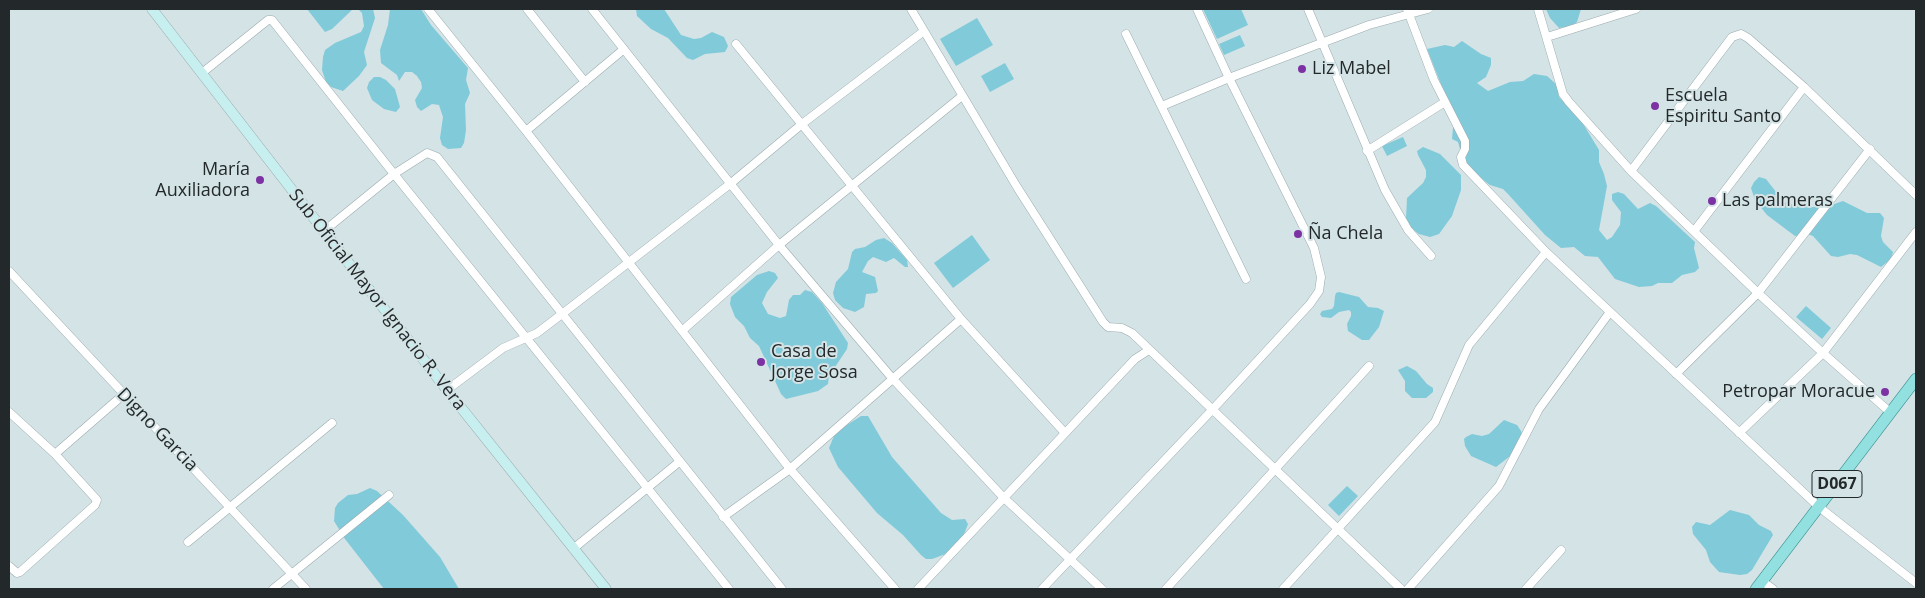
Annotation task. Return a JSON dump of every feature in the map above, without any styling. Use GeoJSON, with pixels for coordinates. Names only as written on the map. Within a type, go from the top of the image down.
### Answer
{"type":"FeatureCollection","features":[{"type":"Feature","properties":{"kind":"main road","name":"D067"},"geometry":{"type":"LineString","coordinates":[[1759,585],[1916,379]]}},
{"type":"Feature","properties":{"kind":"street","name":"Sub Oficial Mayor Ignacio R. Vera"},"geometry":{"type":"LineString","coordinates":[[152,9],[447,390],[606,589]]}},
{"type":"Feature","properties":{"kind":"street"},"geometry":{"type":"LineString","coordinates":[[428,9],[790,468],[895,589]]}},
{"type":"Feature","properties":{"kind":"street"},"geometry":{"type":"LineString","coordinates":[[527,9],[585,82]]}},
{"type":"Feature","properties":{"kind":"street"},"geometry":{"type":"LineString","coordinates":[[592,9],[779,245],[892,378],[1003,498],[1102,589]]}},
{"type":"Feature","properties":{"kind":"street"},"geometry":{"type":"LineString","coordinates":[[911,9],[962,96],[1103,322],[1108,326],[1127,330],[1213,409],[1401,589]]}},
{"type":"Feature","properties":{"kind":"street"},"geometry":{"type":"LineString","coordinates":[[1042,589],[1213,409],[1310,304],[1319,291],[1321,277],[1314,248],[1228,78],[1197,9]]}},
{"type":"Feature","properties":{"kind":"street"},"geometry":{"type":"LineString","coordinates":[[1308,9],[1385,190],[1408,230],[1431,256]]}},
{"type":"Feature","properties":{"kind":"street"},"geometry":{"type":"LineString","coordinates":[[1162,106],[1228,78],[1323,44],[1369,24],[1408,12],[1428,9]]}},
{"type":"Feature","properties":{"kind":"street"},"geometry":{"type":"LineString","coordinates":[[1538,9],[1563,94],[1631,170],[1758,293],[1891,413]]}},
{"type":"Feature","properties":{"kind":"street"},"geometry":{"type":"LineString","coordinates":[[1547,37],[1636,9]]}},
{"type":"Feature","properties":{"kind":"street"},"geometry":{"type":"LineString","coordinates":[[1408,12],[1434,80],[1465,141],[1465,149],[1461,157],[1463,165],[1546,252],[1819,507],[1916,582]]}},
{"type":"Feature","properties":{"kind":"street"},"geometry":{"type":"LineString","coordinates":[[202,73],[268,20],[272,20],[729,589]]}},
{"type":"Feature","properties":{"kind":"street"},"geometry":{"type":"LineString","coordinates":[[447,390],[503,348],[537,333],[730,184],[802,124],[924,31]]}},
{"type":"Feature","properties":{"kind":"street"},"geometry":{"type":"LineString","coordinates":[[1126,34],[1246,279]]}},
{"type":"Feature","properties":{"kind":"street"},"geometry":{"type":"LineString","coordinates":[[1631,170],[1732,37],[1741,34],[1804,87],[1916,195]]}},
{"type":"Feature","properties":{"kind":"street"},"geometry":{"type":"LineString","coordinates":[[736,44],[852,184],[960,319],[1066,433]]}},
{"type":"Feature","properties":{"kind":"street"},"geometry":{"type":"LineString","coordinates":[[526,131],[624,49]]}},
{"type":"Feature","properties":{"kind":"street"},"geometry":{"type":"LineString","coordinates":[[1695,230],[1804,87]]}},
{"type":"Feature","properties":{"kind":"street"},"geometry":{"type":"LineString","coordinates":[[683,330],[779,245],[962,96]]}},
{"type":"Feature","properties":{"kind":"street"},"geometry":{"type":"LineString","coordinates":[[1368,151],[1445,102]]}},
{"type":"Feature","properties":{"kind":"street"},"geometry":{"type":"LineString","coordinates":[[1676,374],[1758,293],[1870,150]]}},
{"type":"Feature","properties":{"kind":"street"},"geometry":{"type":"LineString","coordinates":[[324,231],[394,174],[427,153],[437,157],[782,589]]}},
{"type":"Feature","properties":{"kind":"street"},"geometry":{"type":"LineString","coordinates":[[1739,433],[1823,353],[1916,232]]}},
{"type":"Feature","properties":{"kind":"street"},"geometry":{"type":"LineString","coordinates":[[1283,589],[1435,422],[1469,345],[1546,252]]}},
{"type":"Feature","properties":{"kind":"street","name":"Digno Garcia"},"geometry":{"type":"LineString","coordinates":[[9,271],[306,589]]}},
{"type":"Feature","properties":{"kind":"street"},"geometry":{"type":"LineString","coordinates":[[1408,589],[1499,486],[1539,409],[1610,312]]}},
{"type":"Feature","properties":{"kind":"street"},"geometry":{"type":"LineString","coordinates":[[723,517],[790,468],[960,319]]}},
{"type":"Feature","properties":{"kind":"street"},"geometry":{"type":"LineString","coordinates":[[918,589],[1135,359],[1149,350]]}},
{"type":"Feature","properties":{"kind":"street"},"geometry":{"type":"LineString","coordinates":[[1166,589],[1369,366]]}},
{"type":"Feature","properties":{"kind":"street"},"geometry":{"type":"LineString","coordinates":[[55,454],[123,395]]}},
{"type":"Feature","properties":{"kind":"street"},"geometry":{"type":"LineString","coordinates":[[9,412],[55,454],[97,500],[23,570],[18,573],[9,566]]}},
{"type":"Feature","properties":{"kind":"street"},"geometry":{"type":"LineString","coordinates":[[188,542],[332,423]]}},
{"type":"Feature","properties":{"kind":"street"},"geometry":{"type":"LineString","coordinates":[[573,549],[679,462]]}},
{"type":"Feature","properties":{"kind":"street"},"geometry":{"type":"LineString","coordinates":[[272,589],[389,495]]}},
{"type":"Feature","properties":{"kind":"street"},"geometry":{"type":"LineString","coordinates":[[1526,589],[1561,550]]}},
{"type":"Feature","properties":{"kind":"street"},"geometry":{"type":"LineString","coordinates":[[1759,585],[1773,589]]}},
{"type":"Feature","properties":{"kind":"shaded area"},"geometry":{"type":"Polygon","coordinates":[[[307,9],[353,9],[332,29],[325,32],[307,9]]]}},
{"type":"Feature","properties":{"kind":"shaded area"},"geometry":{"type":"Polygon","coordinates":[[[358,9],[373,9],[375,18],[364,52],[367,65],[359,76],[343,91],[331,87],[326,82],[322,70],[323,57],[325,50],[335,43],[361,32],[364,26],[362,13],[358,9]]]}},
{"type":"Feature","properties":{"kind":"shaded area"},"geometry":{"type":"Polygon","coordinates":[[[390,9],[421,9],[431,25],[468,68],[466,80],[470,93],[465,104],[466,130],[464,143],[461,148],[448,149],[442,145],[440,138],[443,117],[439,105],[432,104],[421,111],[417,107],[415,100],[422,88],[417,76],[412,72],[405,72],[399,81],[397,75],[381,63],[380,50],[388,25],[390,9]]]}},
{"type":"Feature","properties":{"kind":"shaded area"},"geometry":{"type":"Polygon","coordinates":[[[636,9],[664,9],[681,35],[694,39],[701,38],[712,32],[724,37],[728,46],[725,52],[705,54],[693,60],[687,58],[668,38],[651,29],[637,16],[636,9]]]}},
{"type":"Feature","properties":{"kind":"shaded area"},"geometry":{"type":"Polygon","coordinates":[[[1203,9],[1241,9],[1248,25],[1217,39],[1203,9]]]}},
{"type":"Feature","properties":{"kind":"shaded area"},"geometry":{"type":"Polygon","coordinates":[[[1546,9],[1581,9],[1577,22],[1572,26],[1559,28],[1550,18],[1546,9]]]}},
{"type":"Feature","properties":{"kind":"shaded area"},"geometry":{"type":"Polygon","coordinates":[[[977,18],[993,45],[956,66],[940,39],[977,18]]]}},
{"type":"Feature","properties":{"kind":"shaded area"},"geometry":{"type":"Polygon","coordinates":[[[1240,35],[1245,46],[1224,55],[1219,44],[1240,35]]]}},
{"type":"Feature","properties":{"kind":"shaded area"},"geometry":{"type":"Polygon","coordinates":[[[1462,41],[1481,54],[1491,58],[1491,65],[1486,77],[1477,83],[1488,91],[1510,82],[1523,81],[1534,74],[1547,76],[1557,85],[1559,97],[1582,122],[1599,150],[1599,162],[1607,186],[1599,230],[1607,240],[1612,237],[1620,225],[1621,212],[1612,200],[1612,194],[1618,192],[1624,194],[1638,209],[1650,203],[1656,206],[1695,242],[1694,248],[1699,268],[1695,272],[1682,275],[1672,283],[1658,283],[1652,286],[1639,287],[1615,279],[1598,257],[1585,256],[1574,247],[1561,248],[1545,235],[1503,189],[1490,185],[1474,173],[1464,163],[1458,142],[1452,139],[1454,117],[1427,49],[1445,45],[1454,47],[1462,41]]]}},
{"type":"Feature","properties":{"kind":"shaded area"},"geometry":{"type":"Polygon","coordinates":[[[1005,63],[1014,79],[990,92],[981,76],[1005,63]]]}},
{"type":"Feature","properties":{"kind":"shaded area"},"geometry":{"type":"Polygon","coordinates":[[[374,77],[386,80],[395,89],[400,107],[396,112],[384,109],[372,100],[367,88],[369,82],[374,77]]]}},
{"type":"Feature","properties":{"kind":"shaded area"},"geometry":{"type":"Polygon","coordinates":[[[1403,137],[1407,146],[1387,156],[1382,146],[1403,137]]]}},
{"type":"Feature","properties":{"kind":"shaded area"},"geometry":{"type":"Polygon","coordinates":[[[1423,147],[1440,154],[1461,175],[1461,190],[1452,216],[1439,234],[1430,237],[1419,234],[1411,228],[1406,219],[1407,198],[1423,183],[1426,177],[1426,170],[1417,151],[1423,147]]]}},
{"type":"Feature","properties":{"kind":"shaded area"},"geometry":{"type":"Polygon","coordinates":[[[1759,177],[1766,179],[1783,201],[1790,204],[1826,207],[1843,201],[1867,213],[1880,213],[1884,218],[1881,236],[1883,242],[1893,252],[1891,259],[1881,267],[1857,255],[1831,256],[1813,236],[1807,234],[1795,236],[1767,215],[1755,200],[1751,188],[1759,177]]]}},
{"type":"Feature","properties":{"kind":"shaded area"},"geometry":{"type":"Polygon","coordinates":[[[972,235],[990,260],[953,288],[934,263],[972,235]]]}},
{"type":"Feature","properties":{"kind":"shaded area"},"geometry":{"type":"Polygon","coordinates":[[[884,238],[892,243],[907,260],[908,267],[905,267],[894,258],[886,262],[873,257],[868,261],[862,272],[875,277],[878,291],[866,294],[864,307],[855,312],[843,308],[835,300],[833,293],[836,282],[848,269],[852,252],[855,249],[865,247],[876,240],[884,238]]]}},
{"type":"Feature","properties":{"kind":"shaded area"},"geometry":{"type":"Polygon","coordinates":[[[769,271],[775,273],[778,278],[767,292],[762,303],[768,314],[780,318],[786,316],[789,300],[793,295],[800,295],[805,290],[812,292],[822,303],[848,343],[847,349],[829,376],[828,384],[818,391],[786,399],[781,394],[759,346],[750,338],[744,326],[735,317],[730,304],[731,297],[757,275],[769,271]]]}},
{"type":"Feature","properties":{"kind":"shaded area"},"geometry":{"type":"Polygon","coordinates":[[[1336,293],[1359,297],[1368,307],[1384,311],[1379,327],[1369,340],[1362,340],[1348,331],[1347,324],[1351,316],[1349,310],[1339,312],[1331,318],[1322,317],[1320,314],[1322,311],[1332,309],[1336,293]]]}},
{"type":"Feature","properties":{"kind":"shaded area"},"geometry":{"type":"Polygon","coordinates":[[[1806,306],[1831,328],[1822,339],[1796,317],[1806,306]]]}},
{"type":"Feature","properties":{"kind":"shaded area"},"geometry":{"type":"Polygon","coordinates":[[[1407,366],[1416,371],[1433,388],[1433,392],[1426,398],[1412,398],[1405,391],[1405,381],[1398,370],[1407,366]]]}},
{"type":"Feature","properties":{"kind":"shaded area"},"geometry":{"type":"Polygon","coordinates":[[[861,416],[868,416],[892,457],[941,513],[952,520],[965,519],[968,524],[961,542],[951,552],[932,559],[926,559],[903,535],[877,513],[838,467],[829,448],[834,436],[839,430],[861,416]]]}},
{"type":"Feature","properties":{"kind":"shaded area"},"geometry":{"type":"Polygon","coordinates":[[[1504,420],[1517,425],[1521,431],[1523,437],[1518,450],[1496,467],[1471,456],[1465,446],[1464,439],[1472,434],[1482,436],[1489,434],[1504,420]]]}},
{"type":"Feature","properties":{"kind":"shaded area"},"geometry":{"type":"Polygon","coordinates":[[[1347,486],[1358,496],[1339,516],[1328,505],[1347,486]]]}},
{"type":"Feature","properties":{"kind":"shaded area"},"geometry":{"type":"Polygon","coordinates":[[[370,488],[377,491],[403,515],[440,557],[459,589],[384,589],[345,539],[334,521],[335,508],[338,503],[348,495],[357,494],[370,488]]]}},
{"type":"Feature","properties":{"kind":"shaded area"},"geometry":{"type":"Polygon","coordinates":[[[1730,510],[1749,515],[1759,525],[1771,531],[1773,535],[1752,570],[1747,574],[1719,572],[1710,562],[1706,550],[1693,534],[1692,527],[1696,522],[1710,525],[1730,510]]]}},
{"type":"Feature","properties":{"kind":"place","name":"Liz Mabel"},"geometry":{"type":"Point","coordinates":[1302,69]}},
{"type":"Feature","properties":{"kind":"place","name":"Escuela Espiritu Santo"},"geometry":{"type":"Point","coordinates":[1655,106]}},
{"type":"Feature","properties":{"kind":"place","name":"María Auxiliadora"},"geometry":{"type":"Point","coordinates":[260,180]}},
{"type":"Feature","properties":{"kind":"place","name":"Las palmeras"},"geometry":{"type":"Point","coordinates":[1712,201]}},
{"type":"Feature","properties":{"kind":"place","name":"Ña Chela"},"geometry":{"type":"Point","coordinates":[1298,234]}},
{"type":"Feature","properties":{"kind":"place","name":"Casa de Jorge Sosa"},"geometry":{"type":"Point","coordinates":[761,362]}},
{"type":"Feature","properties":{"kind":"place","name":"Petropar Moracue"},"geometry":{"type":"Point","coordinates":[1885,392]}}]}
